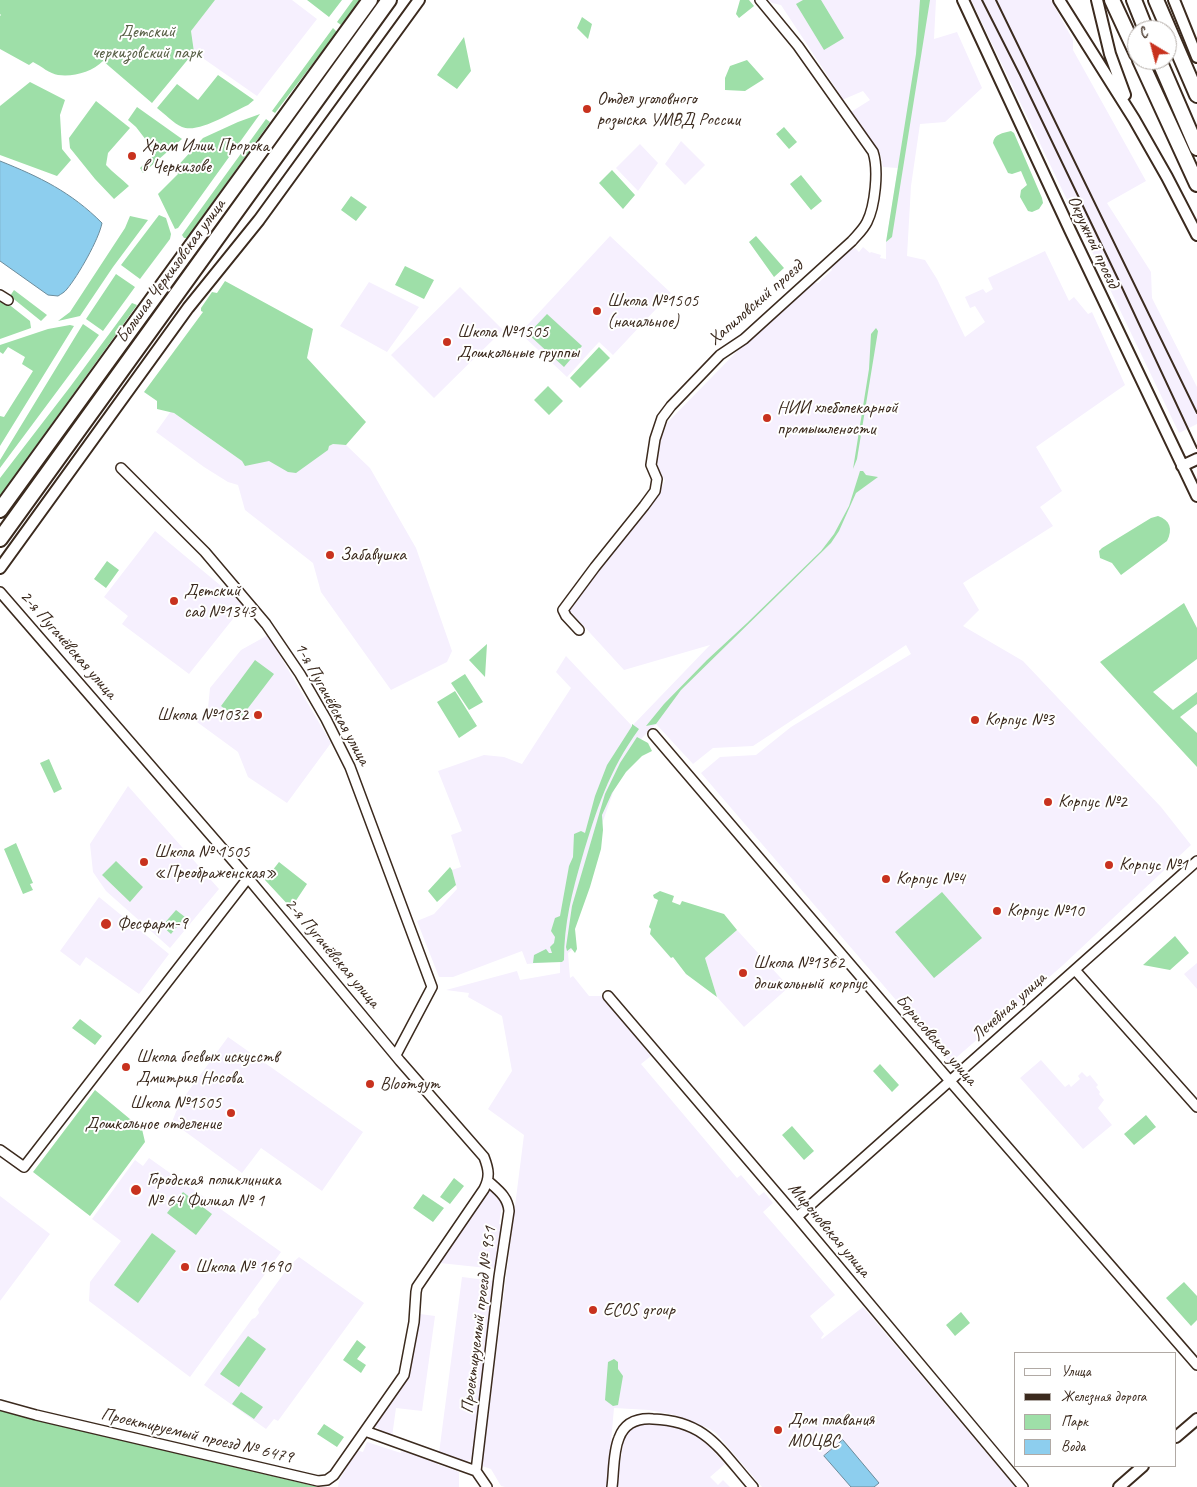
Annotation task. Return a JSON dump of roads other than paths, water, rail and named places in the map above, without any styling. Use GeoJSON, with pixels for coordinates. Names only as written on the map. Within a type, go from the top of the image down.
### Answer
{"type":"FeatureCollection","features":[{"type":"Feature","properties":{"kind":"main road","name":"Большая Черкизовская улица"},"geometry":{"type":"LineString","coordinates":[[0,510],[370,0]]}},
{"type":"Feature","properties":{"kind":"main road","name":"Большая Черкизовская улица"},"geometry":{"type":"LineString","coordinates":[[0,539],[390,0]]}},
{"type":"Feature","properties":{"kind":"main road"},"geometry":{"type":"LineString","coordinates":[[1112,0],[1127,32]]}},
{"type":"Feature","properties":{"kind":"main road"},"geometry":{"type":"LineString","coordinates":[[1134,0],[1142,20]]}},
{"type":"Feature","properties":{"kind":"main road"},"geometry":{"type":"LineString","coordinates":[[1156,0],[1197,95]]}},
{"type":"Feature","properties":{"kind":"main road"},"geometry":{"type":"LineString","coordinates":[[1145,70],[1197,184]]}},
{"type":"Feature","properties":{"kind":"main road"},"geometry":{"type":"LineString","coordinates":[[1163,70],[1197,148]]}},
{"type":"Feature","properties":{"kind":"street"},"geometry":{"type":"LineString","coordinates":[[0,568],[188,308],[259,220],[419,0]]}},
{"type":"Feature","properties":{"kind":"street","name":"Хапиловский проезд"},"geometry":{"type":"LineString","coordinates":[[579,630],[563,610],[655,490],[657,479],[651,465],[655,439],[662,418],[720,355],[744,339],[852,241],[864,228],[870,213],[877,169],[873,152],[798,46],[760,0]]}},
{"type":"Feature","properties":{"kind":"street","name":"Окружной проезд"},"geometry":{"type":"LineString","coordinates":[[963,0],[1197,496]]}},
{"type":"Feature","properties":{"kind":"street"},"geometry":{"type":"LineString","coordinates":[[1059,0],[1134,119],[1197,235]]}},
{"type":"Feature","properties":{"kind":"street"},"geometry":{"type":"LineString","coordinates":[[1097,0],[1110,54],[1134,119]]}},
{"type":"Feature","properties":{"kind":"street"},"geometry":{"type":"LineString","coordinates":[[1174,0],[1197,58]]}},
{"type":"Feature","properties":{"kind":"street"},"geometry":{"type":"LineString","coordinates":[[1182,466],[1197,459]]}},
{"type":"Feature","properties":{"kind":"street","name":"1-я Пугачёвская улица"},"geometry":{"type":"LineString","coordinates":[[121,468],[205,552],[266,624],[300,674],[343,752],[432,987],[396,1055]]}},
{"type":"Feature","properties":{"kind":"street","name":"2-я Пугачёвская улица"},"geometry":{"type":"LineString","coordinates":[[0,592],[248,878],[484,1157],[489,1170],[488,1181]]}},
{"type":"Feature","properties":{"kind":"street","name":"Борисовская улица"},"geometry":{"type":"LineString","coordinates":[[654,734],[950,1081],[1197,1365]]}},
{"type":"Feature","properties":{"kind":"street","name":"Лечебная улица"},"geometry":{"type":"LineString","coordinates":[[797,1217],[1197,861]]}},
{"type":"Feature","properties":{"kind":"street"},"geometry":{"type":"LineString","coordinates":[[0,1150],[24,1167],[248,878]]}},
{"type":"Feature","properties":{"kind":"street"},"geometry":{"type":"LineString","coordinates":[[1075,970],[1197,1107]]}},
{"type":"Feature","properties":{"kind":"street","name":"Мироновская улица"},"geometry":{"type":"LineString","coordinates":[[608,996],[797,1217],[1022,1487]]}},
{"type":"Feature","properties":{"kind":"street","name":"Проектируемый проезд № 6479"},"geometry":{"type":"LineString","coordinates":[[0,1405],[318,1481],[326,1480],[334,1475],[404,1374],[414,1322],[417,1288],[488,1181]]}},
{"type":"Feature","properties":{"kind":"street","name":"Проектируемый проезд № 951"},"geometry":{"type":"LineString","coordinates":[[476,1471],[509,1211],[505,1198],[488,1181]]}},
{"type":"Feature","properties":{"kind":"street"},"geometry":{"type":"LineString","coordinates":[[612,1487],[618,1440],[622,1432],[632,1422],[644,1419],[674,1421],[691,1426],[708,1436],[753,1487]]}},
{"type":"Feature","properties":{"kind":"street"},"geometry":{"type":"LineString","coordinates":[[1177,1436],[1197,1419]]}},
{"type":"Feature","properties":{"kind":"street"},"geometry":{"type":"LineString","coordinates":[[365,1431],[476,1471],[487,1487]]}},
{"type":"Feature","properties":{"kind":"street"},"geometry":{"type":"LineString","coordinates":[[1119,1487],[1142,1467]]}},
{"type":"Feature","properties":{"kind":"water"},"geometry":{"type":"Polygon","coordinates":[[[0,161],[54,186],[79,202],[102,223],[93,247],[82,267],[72,283],[58,296],[48,295],[0,261],[0,161]]]}},
{"type":"Feature","properties":{"kind":"water"},"geometry":{"type":"Polygon","coordinates":[[[843,1440],[879,1483],[874,1487],[851,1487],[824,1456],[843,1440]]]}},
{"type":"Feature","properties":{"kind":"railway"},"geometry":{"type":"LineString","coordinates":[[982,0],[1118,279],[1197,448]]}},
{"type":"Feature","properties":{"kind":"railway"},"geometry":{"type":"LineString","coordinates":[[996,0],[1197,413]]}},
{"type":"Feature","properties":{"kind":"place","name":"Отдел уголовного розыска УМВД России"},"geometry":{"type":"Point","coordinates":[587,109]}},
{"type":"Feature","properties":{"kind":"place","name":"Храм Илии Пророка в Черкизове"},"geometry":{"type":"Point","coordinates":[132,156]}},
{"type":"Feature","properties":{"kind":"place","name":"Школа №1505 (начальное)"},"geometry":{"type":"Point","coordinates":[597,311]}},
{"type":"Feature","properties":{"kind":"place","name":"Школа №1505 Дошкольные группы"},"geometry":{"type":"Point","coordinates":[447,342]}},
{"type":"Feature","properties":{"kind":"place","name":"НИИ хлебопекарной промышлености"},"geometry":{"type":"Point","coordinates":[767,418]}},
{"type":"Feature","properties":{"kind":"place","name":"Забавушка"},"geometry":{"type":"Point","coordinates":[330,555]}},
{"type":"Feature","properties":{"kind":"place","name":"Детский сад №1343"},"geometry":{"type":"Point","coordinates":[174,601]}},
{"type":"Feature","properties":{"kind":"place","name":"Школа №1032"},"geometry":{"type":"Point","coordinates":[258,715]}},
{"type":"Feature","properties":{"kind":"place","name":"Корпус №3"},"geometry":{"type":"Point","coordinates":[975,720]}},
{"type":"Feature","properties":{"kind":"place","name":"Корпус №2"},"geometry":{"type":"Point","coordinates":[1048,802]}},
{"type":"Feature","properties":{"kind":"place","name":"Школа № 1505 «Преображенская»"},"geometry":{"type":"Point","coordinates":[144,862]}},
{"type":"Feature","properties":{"kind":"place","name":"Корпус №1"},"geometry":{"type":"Point","coordinates":[1109,865]}},
{"type":"Feature","properties":{"kind":"place","name":"Корпус №4"},"geometry":{"type":"Point","coordinates":[886,879]}},
{"type":"Feature","properties":{"kind":"place","name":"Корпус №10"},"geometry":{"type":"Point","coordinates":[997,911]}},
{"type":"Feature","properties":{"kind":"place","name":"Фесфарм-9"},"geometry":{"type":"Point","coordinates":[106,924]}},
{"type":"Feature","properties":{"kind":"place","name":"Школа №1362 дошкольный корпус"},"geometry":{"type":"Point","coordinates":[743,973]}},
{"type":"Feature","properties":{"kind":"place","name":"Школа боевых искусств Дмитрия Носова"},"geometry":{"type":"Point","coordinates":[126,1067]}},
{"type":"Feature","properties":{"kind":"place","name":"Bloomgym"},"geometry":{"type":"Point","coordinates":[370,1084]}},
{"type":"Feature","properties":{"kind":"place","name":"Школа №1505 Дошкольное отделение"},"geometry":{"type":"Point","coordinates":[231,1113]}},
{"type":"Feature","properties":{"kind":"place","name":"Городская поликлиника № 64 Филиал № 1"},"geometry":{"type":"Point","coordinates":[136,1190]}},
{"type":"Feature","properties":{"kind":"place","name":"Школа № 1690"},"geometry":{"type":"Point","coordinates":[185,1267]}},
{"type":"Feature","properties":{"kind":"place","name":"ECOS group"},"geometry":{"type":"Point","coordinates":[593,1310]}},
{"type":"Feature","properties":{"kind":"place","name":"Дом плавания МОЦВС"},"geometry":{"type":"Point","coordinates":[778,1430]}},
{"type":"Feature","properties":{"kind":"park label","name":"Детский черкизовский парк"},"geometry":{"type":"Point","coordinates":[147,42]}}]}
